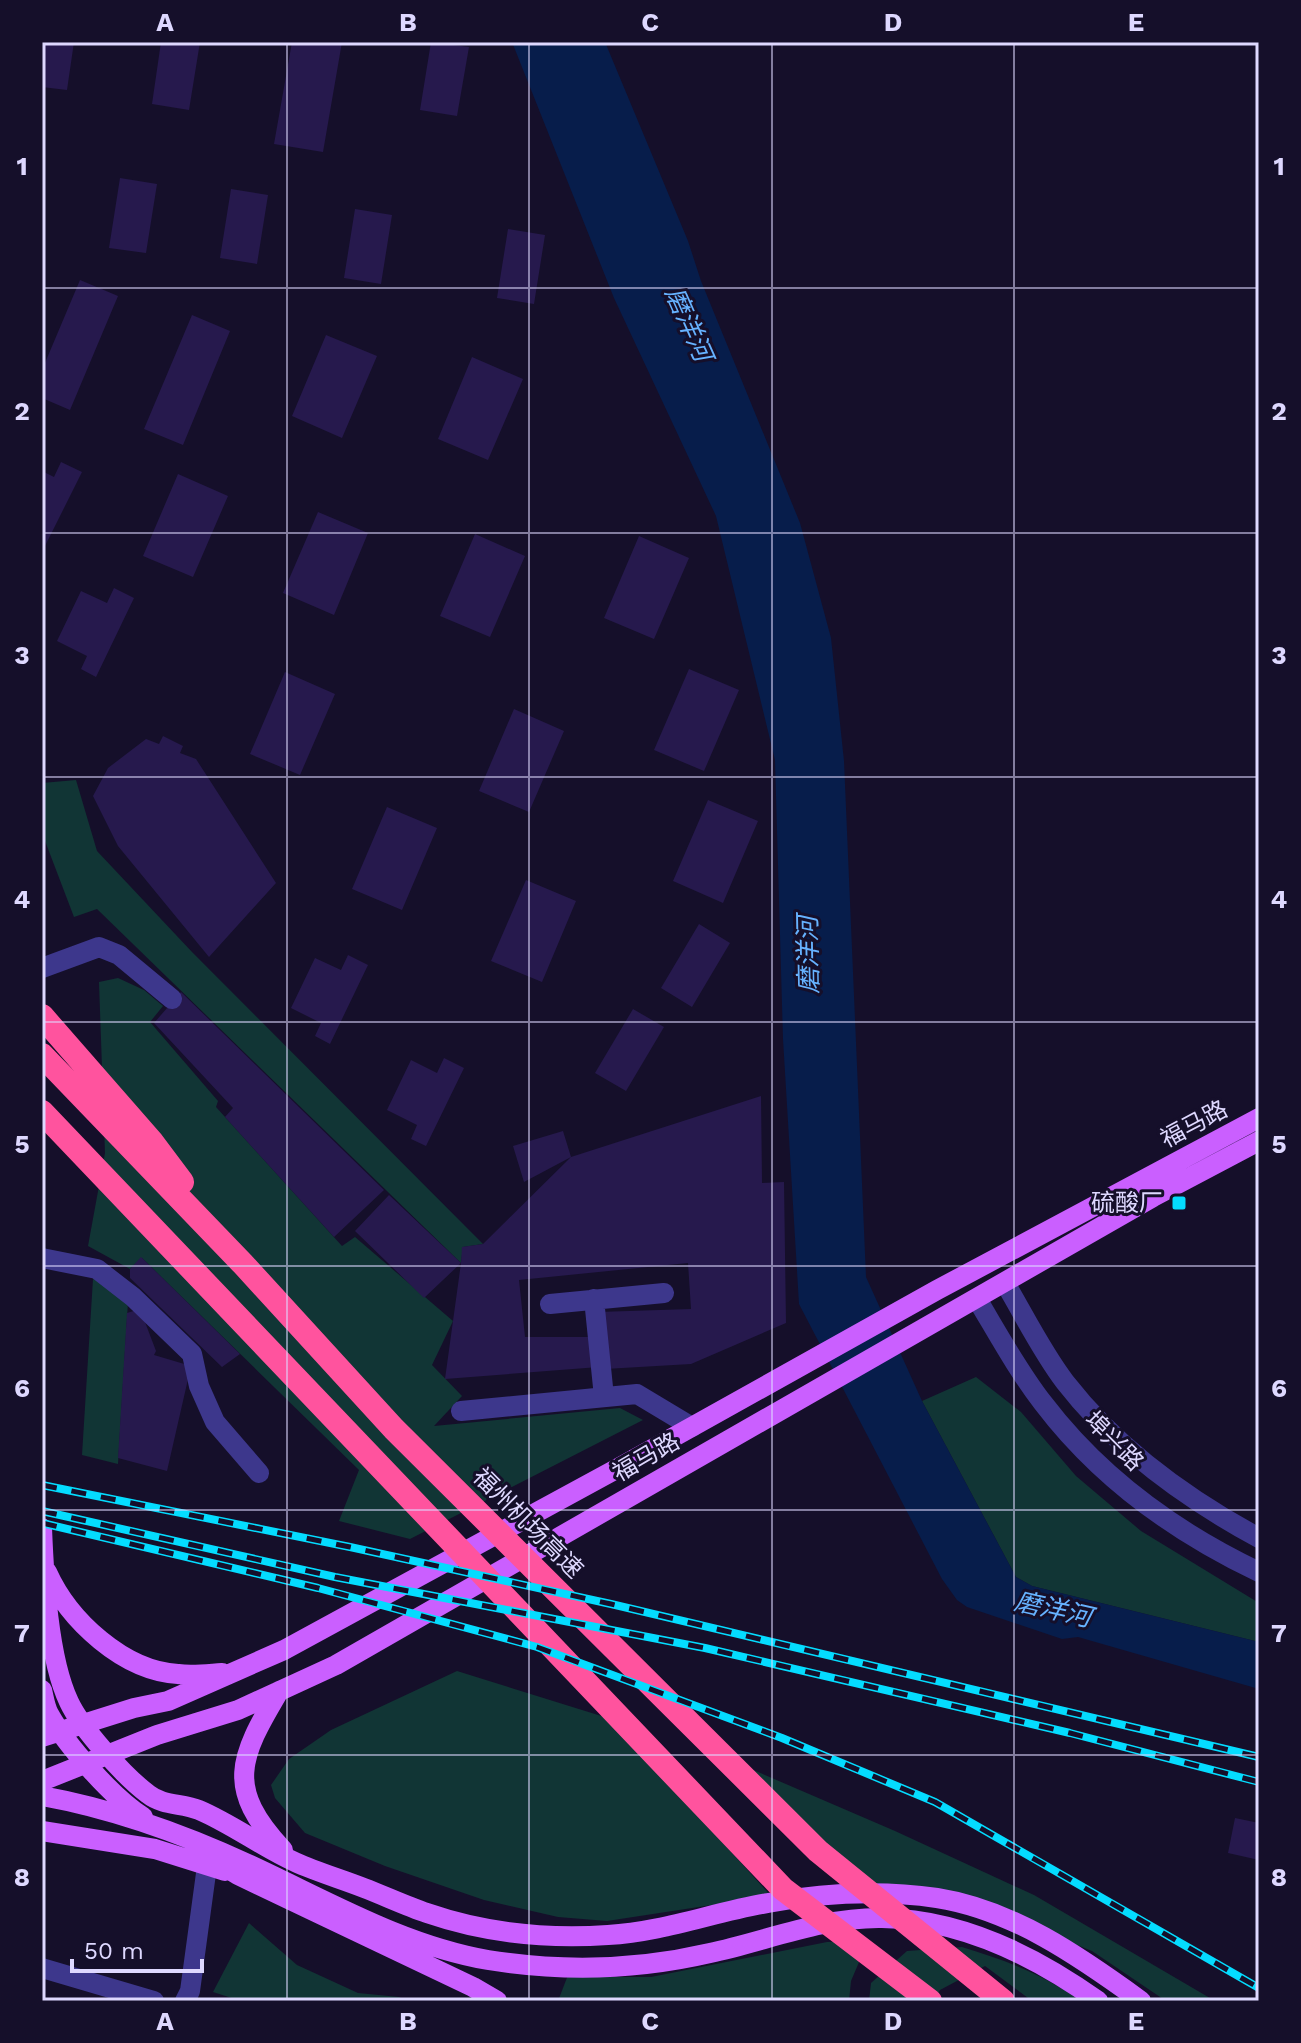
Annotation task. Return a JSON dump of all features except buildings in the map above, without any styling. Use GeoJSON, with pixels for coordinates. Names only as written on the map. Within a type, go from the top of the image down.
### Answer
{"type":"FeatureCollection","features":[{"type":"Feature","properties":{"kind":"highway"},"geometry":{"type":"LineString","coordinates":[[42,1016],[152,1142],[243,1264]]}},
{"type":"Feature","properties":{"kind":"highway","name":"福州机场高速"},"geometry":{"type":"LineString","coordinates":[[42,1055],[243,1264],[394,1429],[818,1851],[1003,2001]]}},
{"type":"Feature","properties":{"kind":"highway"},"geometry":{"type":"LineString","coordinates":[[42,1112],[783,1889],[930,2001]]}},
{"type":"Feature","properties":{"kind":"main road","name":"福马路"},"geometry":{"type":"LineString","coordinates":[[51,1735],[134,1708],[168,1701],[234,1673],[348,1616],[897,1312],[1259,1118]]}},
{"type":"Feature","properties":{"kind":"main road","name":"福马路"},"geometry":{"type":"LineString","coordinates":[[42,1781],[157,1735],[238,1710],[336,1665],[1153,1197],[1259,1141]]}},
{"type":"Feature","properties":{"kind":"main road"},"geometry":{"type":"LineString","coordinates":[[42,1528],[44,1585],[60,1678],[70,1704],[108,1755],[160,1802],[196,1809],[294,1861],[429,1914],[490,1929],[556,1937],[612,1935],[670,1927],[766,1903],[827,1895],[883,1893],[938,1898],[994,1912],[1030,1930],[1092,1966],[1141,2001]]}},
{"type":"Feature","properties":{"kind":"main road"},"geometry":{"type":"LineString","coordinates":[[43,1563],[70,1609],[117,1652],[146,1667],[177,1675],[234,1673]]}},
{"type":"Feature","properties":{"kind":"main road"},"geometry":{"type":"LineString","coordinates":[[42,1690],[51,1735],[86,1763],[135,1811],[238,1875],[475,1994],[497,2001]]}},
{"type":"Feature","properties":{"kind":"main road"},"geometry":{"type":"LineString","coordinates":[[279,1691],[256,1729],[245,1757],[245,1789],[254,1816],[294,1861]]}},
{"type":"Feature","properties":{"kind":"main road"},"geometry":{"type":"LineString","coordinates":[[42,1796],[91,1805],[165,1828],[420,1943],[486,1959],[551,1967],[615,1968],[712,1953],[834,1922],[881,1918],[934,1924],[983,1937],[1027,1957],[1098,2001]]}},
{"type":"Feature","properties":{"kind":"main road"},"geometry":{"type":"LineString","coordinates":[[42,1831],[155,1849],[238,1875]]}},
{"type":"Feature","properties":{"kind":"street"},"geometry":{"type":"LineString","coordinates":[[42,968],[99,947],[119,955],[172,999]]}},
{"type":"Feature","properties":{"kind":"street"},"geometry":{"type":"LineString","coordinates":[[42,1258],[97,1269],[133,1297],[192,1354],[199,1386],[215,1422],[259,1473]]}},
{"type":"Feature","properties":{"kind":"street","name":"埠兴路"},"geometry":{"type":"LineString","coordinates":[[1005,1283],[1064,1382],[1114,1436],[1154,1473],[1218,1516],[1259,1538]]}},
{"type":"Feature","properties":{"kind":"street"},"geometry":{"type":"LineString","coordinates":[[550,1304],[664,1293]]}},
{"type":"Feature","properties":{"kind":"street"},"geometry":{"type":"LineString","coordinates":[[594,1299],[604,1397]]}},
{"type":"Feature","properties":{"kind":"street","name":"埠兴路"},"geometry":{"type":"LineString","coordinates":[[977,1299],[1042,1402],[1094,1463],[1131,1495],[1201,1543],[1259,1572]]}},
{"type":"Feature","properties":{"kind":"street"},"geometry":{"type":"LineString","coordinates":[[461,1411],[637,1394],[692,1427]]}},
{"type":"Feature","properties":{"kind":"street"},"geometry":{"type":"LineString","coordinates":[[185,2001],[190,1991],[207,1866]]}},
{"type":"Feature","properties":{"kind":"street"},"geometry":{"type":"LineString","coordinates":[[42,1968],[154,2001]]}},
{"type":"Feature","properties":{"kind":"green space"},"geometry":{"type":"Polygon","coordinates":[[[76,780],[97,851],[192,952],[483,1244],[463,1247],[461,1263],[97,909],[74,917],[42,833],[42,783],[76,780]]]}},
{"type":"Feature","properties":{"kind":"green space"},"geometry":{"type":"Polygon","coordinates":[[[118,978],[144,990],[163,1006],[150,1022],[218,1101],[216,1107],[342,1246],[355,1237],[453,1321],[432,1365],[462,1396],[434,1426],[620,1408],[643,1420],[410,1539],[339,1521],[359,1470],[142,1258],[130,1269],[88,1246],[105,1153],[99,982],[118,978]]]}},
{"type":"Feature","properties":{"kind":"green space"},"geometry":{"type":"Polygon","coordinates":[[[93,1279],[115,1287],[128,1302],[118,1464],[82,1455],[93,1279]]]}},
{"type":"Feature","properties":{"kind":"green space"},"geometry":{"type":"Polygon","coordinates":[[[976,1377],[1021,1412],[1076,1476],[1141,1531],[1259,1603],[1259,1642],[1032,1586],[1016,1577],[922,1401],[976,1377]]]}},
{"type":"Feature","properties":{"kind":"green space"},"geometry":{"type":"Polygon","coordinates":[[[457,1671],[611,1719],[771,1896],[607,1921],[558,1917],[484,1900],[385,1866],[305,1833],[275,1798],[271,1785],[289,1759],[331,1730],[457,1671]]]}},
{"type":"Feature","properties":{"kind":"green space"},"geometry":{"type":"Polygon","coordinates":[[[751,1769],[1034,1895],[1215,2001],[1166,2001],[1092,1951],[1007,1917],[875,1889],[766,1791],[751,1769]]]}},
{"type":"Feature","properties":{"kind":"green space"},"geometry":{"type":"Polygon","coordinates":[[[249,1923],[297,1965],[358,1993],[399,1997],[407,2001],[241,2001],[213,1992],[249,1923]]]}},
{"type":"Feature","properties":{"kind":"green space"},"geometry":{"type":"Polygon","coordinates":[[[868,1941],[851,1981],[849,2001],[558,2001],[568,1975],[651,1977],[827,1942],[868,1941]]]}},
{"type":"Feature","properties":{"kind":"green space"},"geometry":{"type":"Polygon","coordinates":[[[962,1947],[1024,1969],[1081,2001],[1032,2001],[985,1966],[940,1990],[934,2001],[869,2001],[871,1983],[907,1951],[962,1947]]]}},
{"type":"Feature","properties":{"kind":"water","name":"磨洋河"},"geometry":{"type":"Polygon","coordinates":[[[512,42],[605,42],[800,523],[831,638],[844,761],[866,1277],[922,1401],[1016,1577],[1032,1586],[1259,1642],[1259,1689],[1078,1637],[1062,1639],[967,1607],[957,1600],[942,1579],[799,1304],[783,1039],[775,760],[716,516],[614,298],[512,42]]]}},
{"type":"Feature","properties":{"kind":"railway"},"geometry":{"type":"LineString","coordinates":[[42,1485],[611,1604],[1259,1757]]}},
{"type":"Feature","properties":{"kind":"railway"},"geometry":{"type":"LineString","coordinates":[[42,1511],[335,1577],[705,1648],[1070,1733],[1259,1782]]}},
{"type":"Feature","properties":{"kind":"railway"},"geometry":{"type":"LineString","coordinates":[[42,1523],[318,1588],[537,1647],[782,1738],[935,1802],[1259,1988]]}},
{"type":"Feature","properties":{"kind":"place","name":"硫酸厂"},"geometry":{"type":"Point","coordinates":[1179,1203]}}]}
